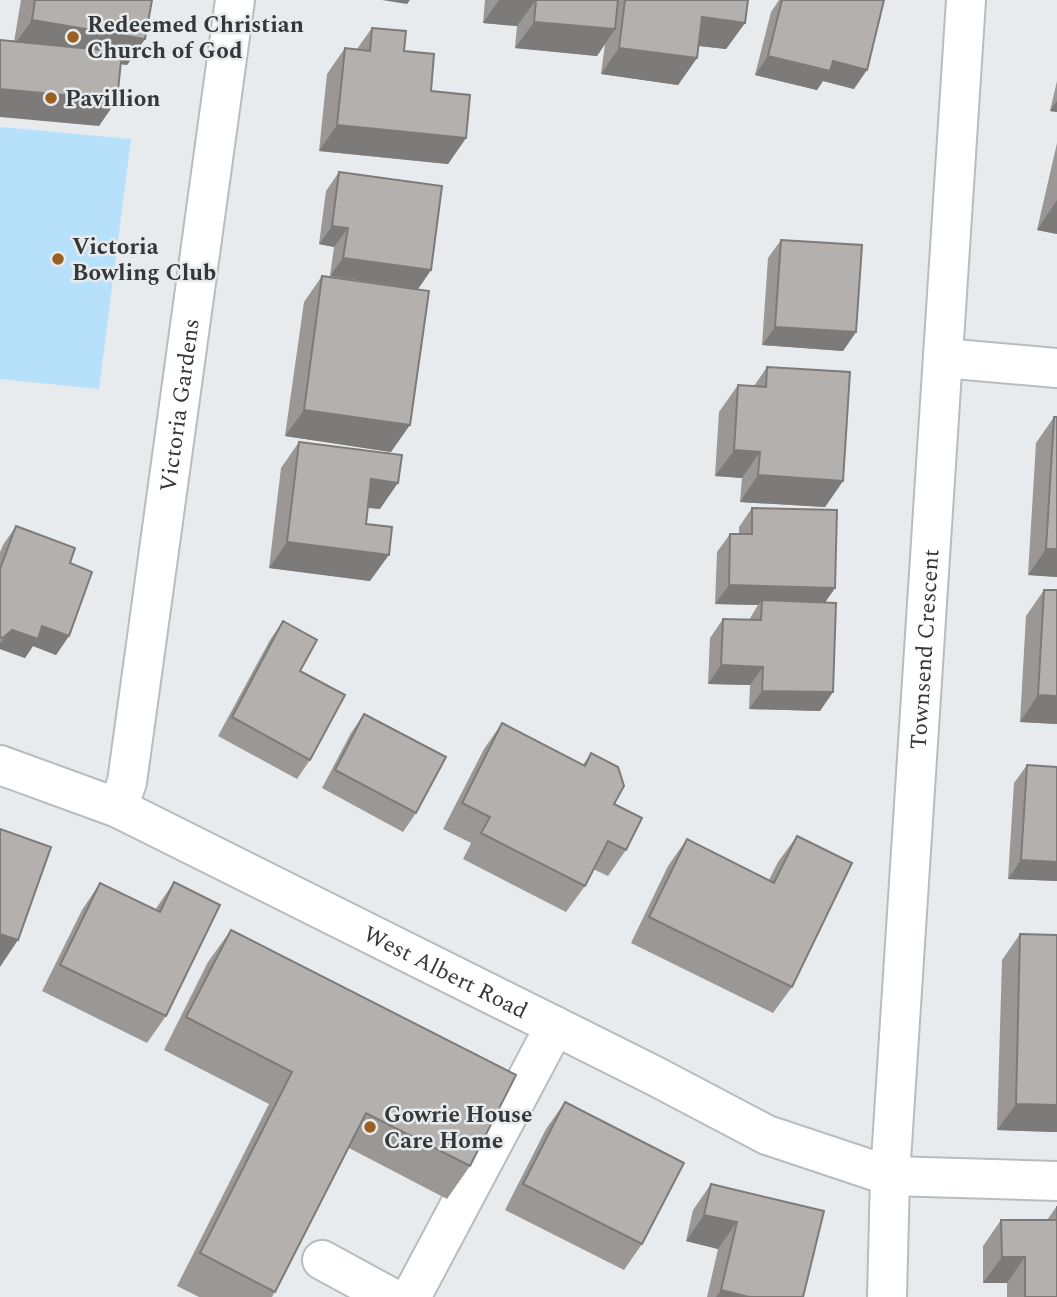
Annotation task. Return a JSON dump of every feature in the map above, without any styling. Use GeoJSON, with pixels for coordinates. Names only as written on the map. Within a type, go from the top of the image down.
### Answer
{"type":"FeatureCollection","features":[{"type":"Feature","properties":{"kind":"street","name":"Victoria Gardens"},"geometry":{"type":"LineString","coordinates":[[118,808],[127,782],[235,0]]}},
{"type":"Feature","properties":{"kind":"street","name":"Townsend Crescent"},"geometry":{"type":"LineString","coordinates":[[887,1297],[890,1177],[966,0]]}},
{"type":"Feature","properties":{"kind":"street"},"geometry":{"type":"LineString","coordinates":[[943,358],[1057,368]]}},
{"type":"Feature","properties":{"kind":"street","name":"West Albert Road"},"geometry":{"type":"LineString","coordinates":[[0,765],[118,808],[767,1135],[890,1177],[1057,1181]]}},
{"type":"Feature","properties":{"kind":"street"},"geometry":{"type":"LineString","coordinates":[[411,1297],[555,1026]]}},
{"type":"Feature","properties":{"kind":"street"},"geometry":{"type":"LineString","coordinates":[[322,1260],[390,1297]]}},
{"type":"Feature","properties":{"kind":"shaded area","name":"Victoria Bowling Club"},"geometry":{"type":"Polygon","coordinates":[[[0,127],[131,139],[99,389],[0,379],[0,127]]]}},
{"type":"Feature","properties":{"kind":"building"},"geometry":{"type":"Polygon","coordinates":[[[35,0],[152,0],[145,39],[32,20],[35,0]]]}},
{"type":"Feature","properties":{"kind":"building"},"geometry":{"type":"Polygon","coordinates":[[[536,0],[618,0],[615,29],[534,22],[536,0]]]}},
{"type":"Feature","properties":{"kind":"building"},"geometry":{"type":"Polygon","coordinates":[[[625,0],[748,0],[745,23],[702,17],[697,58],[619,48],[625,0]]]}},
{"type":"Feature","properties":{"kind":"building"},"geometry":{"type":"Polygon","coordinates":[[[782,0],[884,0],[867,70],[833,61],[830,71],[768,56],[782,0]]]}},
{"type":"Feature","properties":{"kind":"building"},"geometry":{"type":"Polygon","coordinates":[[[372,28],[406,31],[404,51],[434,54],[431,91],[470,95],[466,138],[337,125],[345,48],[370,51],[372,28]]]}},
{"type":"Feature","properties":{"kind":"building"},"geometry":{"type":"Polygon","coordinates":[[[0,40],[122,52],[117,100],[0,89],[0,40]]]}},
{"type":"Feature","properties":{"kind":"building"},"geometry":{"type":"Polygon","coordinates":[[[339,172],[442,186],[431,270],[343,258],[348,228],[332,226],[339,172]]]}},
{"type":"Feature","properties":{"kind":"building"},"geometry":{"type":"Polygon","coordinates":[[[781,240],[862,245],[856,332],[775,327],[781,240]]]}},
{"type":"Feature","properties":{"kind":"building"},"geometry":{"type":"Polygon","coordinates":[[[322,276],[429,291],[410,425],[304,410],[322,276]]]}},
{"type":"Feature","properties":{"kind":"building"},"geometry":{"type":"Polygon","coordinates":[[[767,367],[850,372],[843,481],[758,475],[760,452],[734,450],[738,385],[766,387],[767,367]]]}},
{"type":"Feature","properties":{"kind":"building"},"geometry":{"type":"Polygon","coordinates":[[[1054,417],[1057,417],[1057,549],[1046,549],[1054,417]]]}},
{"type":"Feature","properties":{"kind":"building"},"geometry":{"type":"Polygon","coordinates":[[[299,442],[402,455],[398,483],[371,479],[366,524],[392,527],[389,555],[287,542],[299,442]]]}},
{"type":"Feature","properties":{"kind":"building"},"geometry":{"type":"Polygon","coordinates":[[[752,508],[837,510],[835,588],[729,585],[730,534],[752,534],[752,508]]]}},
{"type":"Feature","properties":{"kind":"building"},"geometry":{"type":"Polygon","coordinates":[[[16,526],[75,548],[70,563],[92,572],[69,636],[42,626],[38,639],[12,630],[3,638],[0,637],[0,569],[16,526]]]}},
{"type":"Feature","properties":{"kind":"building"},"geometry":{"type":"Polygon","coordinates":[[[1044,590],[1057,590],[1057,696],[1038,695],[1044,590]]]}},
{"type":"Feature","properties":{"kind":"building"},"geometry":{"type":"Polygon","coordinates":[[[762,600],[836,603],[833,692],[762,691],[763,667],[721,665],[723,619],[761,620],[762,600]]]}},
{"type":"Feature","properties":{"kind":"building"},"geometry":{"type":"Polygon","coordinates":[[[283,621],[317,640],[300,671],[345,695],[310,760],[232,717],[283,621]]]}},
{"type":"Feature","properties":{"kind":"building"},"geometry":{"type":"Polygon","coordinates":[[[364,714],[446,757],[416,813],[335,770],[364,714]]]}},
{"type":"Feature","properties":{"kind":"building"},"geometry":{"type":"Polygon","coordinates":[[[502,723],[585,766],[591,753],[618,767],[624,786],[614,804],[642,818],[626,850],[608,841],[585,886],[481,833],[490,817],[462,803],[502,723]]]}},
{"type":"Feature","properties":{"kind":"building"},"geometry":{"type":"Polygon","coordinates":[[[1027,765],[1057,767],[1057,862],[1021,860],[1027,765]]]}},
{"type":"Feature","properties":{"kind":"building"},"geometry":{"type":"Polygon","coordinates":[[[0,829],[51,847],[18,940],[0,934],[0,829]]]}},
{"type":"Feature","properties":{"kind":"building"},"geometry":{"type":"Polygon","coordinates":[[[797,836],[852,863],[792,987],[649,917],[687,839],[774,883],[797,836]]]}},
{"type":"Feature","properties":{"kind":"building"},"geometry":{"type":"Polygon","coordinates":[[[174,882],[220,905],[166,1016],[60,965],[100,883],[160,912],[174,882]]]}},
{"type":"Feature","properties":{"kind":"building","name":"Gowrie House Care Home"},"geometry":{"type":"Polygon","coordinates":[[[231,930],[516,1075],[470,1166],[366,1113],[275,1292],[200,1253],[292,1072],[186,1017],[231,930]]]}},
{"type":"Feature","properties":{"kind":"building"},"geometry":{"type":"Polygon","coordinates":[[[1020,934],[1057,935],[1057,1105],[1016,1104],[1020,934]]]}},
{"type":"Feature","properties":{"kind":"building"},"geometry":{"type":"Polygon","coordinates":[[[565,1102],[684,1163],[642,1244],[523,1184],[565,1102]]]}},
{"type":"Feature","properties":{"kind":"building"},"geometry":{"type":"Polygon","coordinates":[[[711,1184],[824,1211],[803,1297],[749,1297],[721,1290],[737,1222],[704,1215],[711,1184]]]}},
{"type":"Feature","properties":{"kind":"building"},"geometry":{"type":"Polygon","coordinates":[[[1001,1220],[1057,1220],[1057,1297],[1025,1297],[1025,1257],[1002,1257],[1001,1220]]]}},
{"type":"Feature","properties":{"kind":"place","name":"Redeemed Christian Church of God"},"geometry":{"type":"Point","coordinates":[73,37]}},
{"type":"Feature","properties":{"kind":"place","name":"Pavillion"},"geometry":{"type":"Point","coordinates":[51,98]}},
{"type":"Feature","properties":{"kind":"place","name":"Victoria Bowling Club"},"geometry":{"type":"Point","coordinates":[58,259]}},
{"type":"Feature","properties":{"kind":"place","name":"Gowrie House Care Home"},"geometry":{"type":"Point","coordinates":[370,1127]}}]}
